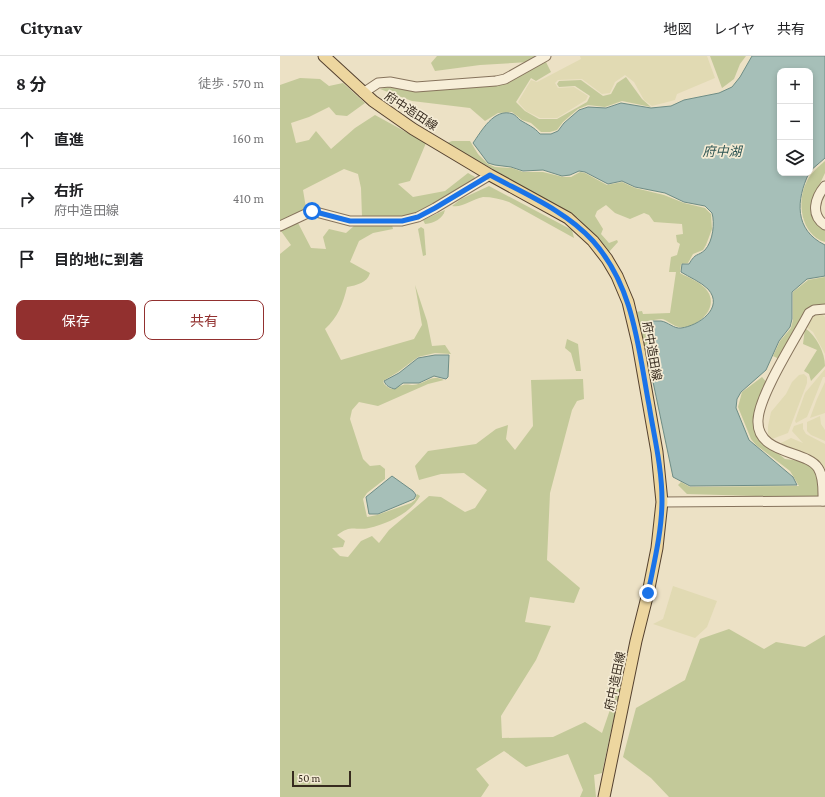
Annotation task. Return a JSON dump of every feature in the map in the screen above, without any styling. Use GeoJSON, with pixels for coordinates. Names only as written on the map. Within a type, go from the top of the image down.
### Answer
{"type":"FeatureCollection","features":[{"type":"Feature","properties":{"kind":"main road","name":"府中造田線"},"geometry":{"type":"LineString","coordinates":[[324,56],[373,101],[413,129],[490,175],[568,218],[593,241],[617,276],[628,302],[636,331],[657,452],[662,502],[657,548],[604,797]]}},
{"type":"Feature","properties":{"kind":"street"},"geometry":{"type":"LineString","coordinates":[[364,93],[378,83],[390,82],[416,87],[496,81],[505,79],[546,56]]}},
{"type":"Feature","properties":{"kind":"street"},"geometry":{"type":"LineString","coordinates":[[280,226],[312,211],[350,221],[402,221],[418,217],[474,186],[490,175]]}},
{"type":"Feature","properties":{"kind":"street"},"geometry":{"type":"LineString","coordinates":[[825,186],[818,197],[815,212],[819,220],[825,225]]}},
{"type":"Feature","properties":{"kind":"street"},"geometry":{"type":"LineString","coordinates":[[662,502],[824,501],[822,477],[819,469],[813,462],[789,454],[769,442],[762,434],[758,421],[766,393],[809,313],[814,310],[825,309]]}},
{"type":"Feature","properties":{"kind":"shaded area"},"geometry":{"type":"Polygon","coordinates":[[[580,56],[707,56],[715,78],[677,94],[675,100],[652,106],[644,100],[634,82],[625,75],[615,82],[610,93],[602,94],[582,79],[558,80],[555,83],[558,88],[574,87],[588,96],[586,100],[557,118],[540,118],[526,111],[518,102],[531,80],[537,82],[581,59],[580,56]]]}},
{"type":"Feature","properties":{"kind":"shaded area"},"geometry":{"type":"Polygon","coordinates":[[[819,311],[825,317],[825,354],[813,332],[805,326],[810,315],[819,311]]]}},
{"type":"Feature","properties":{"kind":"shaded area"},"geometry":{"type":"Polygon","coordinates":[[[825,369],[825,377],[823,377],[807,417],[796,423],[795,421],[805,393],[825,369]]]}},
{"type":"Feature","properties":{"kind":"shaded area"},"geometry":{"type":"Polygon","coordinates":[[[804,374],[807,377],[807,383],[788,433],[772,439],[768,435],[771,412],[786,394],[792,382],[799,375],[804,374]]]}},
{"type":"Feature","properties":{"kind":"shaded area"},"geometry":{"type":"Polygon","coordinates":[[[825,382],[825,413],[810,418],[817,399],[825,382]]]}},
{"type":"Feature","properties":{"kind":"shaded area"},"geometry":{"type":"Polygon","coordinates":[[[820,416],[821,424],[825,430],[825,441],[811,435],[807,431],[807,422],[820,416]]]}},
{"type":"Feature","properties":{"kind":"shaded area"},"geometry":{"type":"Polygon","coordinates":[[[803,423],[803,429],[806,434],[825,444],[825,469],[815,461],[779,444],[791,438],[803,443],[792,431],[794,426],[803,423]]]}},
{"type":"Feature","properties":{"kind":"shaded area"},"geometry":{"type":"Polygon","coordinates":[[[673,586],[717,601],[707,627],[695,638],[653,624],[663,619],[673,586]]]}},
{"type":"Feature","properties":{"kind":"green space"},"geometry":{"type":"Polygon","coordinates":[[[437,56],[540,56],[529,62],[480,65],[435,71],[431,63],[437,56]]]}},
{"type":"Feature","properties":{"kind":"green space"},"geometry":{"type":"Polygon","coordinates":[[[710,56],[746,56],[740,64],[734,79],[722,88],[710,56]]]}},
{"type":"Feature","properties":{"kind":"green space"},"geometry":{"type":"Polygon","coordinates":[[[546,62],[551,72],[536,81],[531,78],[516,102],[525,111],[539,119],[557,119],[587,102],[590,96],[575,86],[559,87],[557,84],[559,81],[581,80],[603,96],[611,94],[617,83],[626,77],[642,99],[651,107],[622,101],[605,107],[588,105],[578,109],[563,122],[557,130],[541,132],[531,123],[522,120],[512,112],[498,113],[485,121],[470,108],[412,101],[380,89],[389,87],[416,91],[516,77],[546,62]]]}},
{"type":"Feature","properties":{"kind":"green space"},"geometry":{"type":"Polygon","coordinates":[[[300,78],[320,79],[329,86],[343,83],[365,103],[347,116],[336,115],[329,107],[309,117],[291,123],[296,143],[309,140],[316,131],[331,149],[355,128],[375,115],[426,143],[410,181],[398,184],[413,197],[445,191],[468,173],[475,177],[471,183],[417,213],[400,217],[362,217],[361,188],[358,174],[344,169],[303,190],[306,208],[280,223],[280,85],[300,78]]]}},
{"type":"Feature","properties":{"kind":"green space"},"geometry":{"type":"Polygon","coordinates":[[[452,141],[470,141],[478,154],[488,164],[495,167],[512,168],[523,172],[543,172],[563,177],[571,177],[580,172],[585,173],[607,185],[622,182],[635,188],[664,195],[684,203],[705,208],[711,214],[712,229],[706,245],[703,250],[693,254],[688,263],[681,264],[680,273],[696,281],[708,292],[711,298],[710,305],[704,317],[686,327],[679,327],[662,319],[649,321],[646,327],[651,374],[649,374],[635,312],[642,311],[643,314],[670,313],[676,272],[669,272],[671,257],[677,255],[680,244],[677,242],[676,235],[683,234],[682,224],[654,222],[649,215],[644,213],[630,219],[615,213],[606,205],[597,211],[595,216],[603,229],[601,234],[609,243],[617,240],[618,242],[608,253],[578,218],[447,143],[452,141]]]}},
{"type":"Feature","properties":{"kind":"green space"},"geometry":{"type":"Polygon","coordinates":[[[825,161],[825,173],[814,196],[812,206],[825,226],[825,242],[817,238],[806,225],[802,207],[802,198],[807,181],[811,176],[813,176],[813,173],[825,161]]]}},
{"type":"Feature","properties":{"kind":"green space"},"geometry":{"type":"Polygon","coordinates":[[[489,186],[572,230],[574,238],[509,202],[500,199],[483,197],[464,205],[452,206],[461,199],[489,186]]]}},
{"type":"Feature","properties":{"kind":"green space"},"geometry":{"type":"Polygon","coordinates":[[[445,210],[438,220],[425,224],[423,220],[445,210]]]}},
{"type":"Feature","properties":{"kind":"green space"},"geometry":{"type":"Polygon","coordinates":[[[297,221],[311,248],[326,249],[323,237],[329,229],[346,233],[355,225],[392,225],[393,229],[373,233],[359,241],[350,262],[370,273],[364,281],[347,287],[339,310],[325,329],[341,360],[414,339],[422,325],[415,285],[427,321],[432,346],[445,345],[451,354],[435,353],[418,357],[383,381],[387,387],[394,389],[404,385],[413,385],[435,378],[444,380],[428,384],[378,406],[359,402],[352,410],[350,419],[363,459],[370,466],[380,465],[385,469],[385,479],[367,493],[363,499],[367,517],[411,503],[415,500],[417,494],[420,496],[411,508],[391,521],[364,529],[353,528],[337,535],[345,541],[343,547],[332,548],[340,556],[348,557],[361,541],[372,536],[379,543],[389,530],[429,496],[441,497],[465,512],[475,508],[487,490],[464,473],[441,474],[419,480],[415,466],[428,451],[476,444],[496,429],[508,425],[506,439],[515,450],[533,426],[531,380],[583,379],[584,399],[577,401],[572,410],[550,493],[547,560],[580,588],[574,603],[530,597],[525,622],[551,626],[536,660],[501,716],[502,738],[553,737],[585,722],[602,733],[613,701],[606,690],[620,675],[623,675],[602,773],[594,775],[596,797],[580,797],[583,790],[568,754],[526,767],[504,751],[476,769],[489,785],[481,797],[280,797],[280,254],[291,245],[281,231],[297,221]]]}},
{"type":"Feature","properties":{"kind":"green space"},"geometry":{"type":"Polygon","coordinates":[[[421,227],[424,229],[426,255],[423,256],[418,229],[421,227]]]}},
{"type":"Feature","properties":{"kind":"green space"},"geometry":{"type":"Polygon","coordinates":[[[825,277],[825,315],[817,307],[781,360],[773,356],[780,341],[791,328],[793,320],[793,292],[808,280],[825,277]]]}},
{"type":"Feature","properties":{"kind":"green space"},"geometry":{"type":"Polygon","coordinates":[[[805,328],[813,335],[822,350],[825,361],[825,366],[811,381],[809,374],[804,371],[817,350],[803,344],[805,328]]]}},
{"type":"Feature","properties":{"kind":"green space"},"geometry":{"type":"Polygon","coordinates":[[[567,339],[578,344],[581,371],[576,371],[571,353],[565,348],[567,339]]]}},
{"type":"Feature","properties":{"kind":"green space"},"geometry":{"type":"Polygon","coordinates":[[[762,377],[768,384],[755,428],[775,451],[785,459],[808,462],[817,471],[821,498],[687,494],[678,485],[681,482],[690,487],[799,486],[790,471],[756,445],[751,439],[738,407],[742,392],[762,377]]]}},
{"type":"Feature","properties":{"kind":"green space"},"geometry":{"type":"Polygon","coordinates":[[[729,629],[764,649],[776,642],[805,647],[825,635],[825,797],[669,797],[651,778],[623,757],[636,708],[685,680],[700,639],[729,629]]]}},
{"type":"Feature","properties":{"kind":"water","name":"府中湖"},"geometry":{"type":"Polygon","coordinates":[[[752,56],[825,56],[825,158],[813,168],[813,68],[777,68],[777,176],[808,176],[802,194],[800,214],[808,231],[815,239],[825,245],[825,276],[807,279],[792,292],[792,319],[790,327],[779,341],[766,370],[741,392],[737,399],[736,408],[749,440],[793,477],[797,485],[690,486],[673,477],[652,377],[647,326],[651,321],[661,321],[678,328],[688,327],[701,320],[711,309],[713,303],[712,296],[708,289],[681,272],[682,264],[689,264],[695,256],[705,250],[708,246],[713,232],[712,213],[705,206],[684,202],[665,193],[635,187],[622,181],[608,184],[585,172],[579,171],[570,175],[562,176],[543,170],[523,171],[511,167],[488,163],[473,143],[484,127],[494,117],[500,114],[513,114],[540,134],[551,134],[558,131],[564,123],[579,110],[588,107],[606,108],[621,103],[651,108],[671,106],[684,100],[719,93],[732,87],[740,77],[752,56]]]}},
{"type":"Feature","properties":{"kind":"water"},"geometry":{"type":"Polygon","coordinates":[[[435,355],[449,355],[448,377],[446,379],[434,376],[419,383],[403,383],[395,389],[391,388],[385,383],[384,381],[399,373],[418,358],[435,355]]]}},
{"type":"Feature","properties":{"kind":"water"},"geometry":{"type":"Polygon","coordinates":[[[392,476],[413,491],[416,495],[414,499],[378,514],[369,514],[366,497],[392,476]]]}},
{"type":"Feature","properties":{"kind":"route"},"geometry":{"type":"LineString","coordinates":[[312,211],[324,212],[350,221],[402,221],[418,217],[474,186],[490,175],[568,218],[593,241],[607,259],[617,276],[633,318],[657,452],[662,502],[657,548],[648,593]]}}]}
